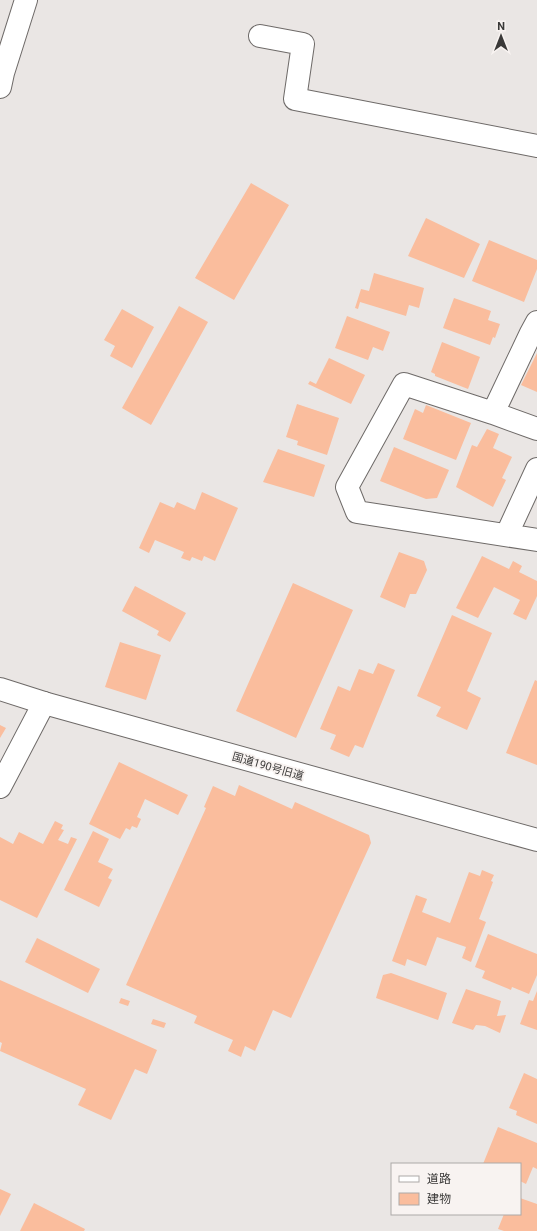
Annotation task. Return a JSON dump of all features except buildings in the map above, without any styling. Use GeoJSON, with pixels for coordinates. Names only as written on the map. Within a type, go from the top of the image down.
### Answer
{"type":"FeatureCollection","features":[{"type":"Feature","properties":{"kind":"street"},"geometry":{"type":"LineString","coordinates":[[0,87],[26,0]]}},
{"type":"Feature","properties":{"kind":"street"},"geometry":{"type":"LineString","coordinates":[[260,36],[303,44],[295,99],[537,146]]}},
{"type":"Feature","properties":{"kind":"street"},"geometry":{"type":"LineString","coordinates":[[493,413],[537,322]]}},
{"type":"Feature","properties":{"kind":"street"},"geometry":{"type":"LineString","coordinates":[[537,429],[404,384],[348,487],[357,512],[507,534],[537,540]]}},
{"type":"Feature","properties":{"kind":"street"},"geometry":{"type":"LineString","coordinates":[[507,534],[537,469]]}},
{"type":"Feature","properties":{"kind":"street","name":"国道190号旧道"},"geometry":{"type":"LineString","coordinates":[[0,689],[44,703],[537,840]]}},
{"type":"Feature","properties":{"kind":"street"},"geometry":{"type":"LineString","coordinates":[[0,787],[44,703]]}}]}
